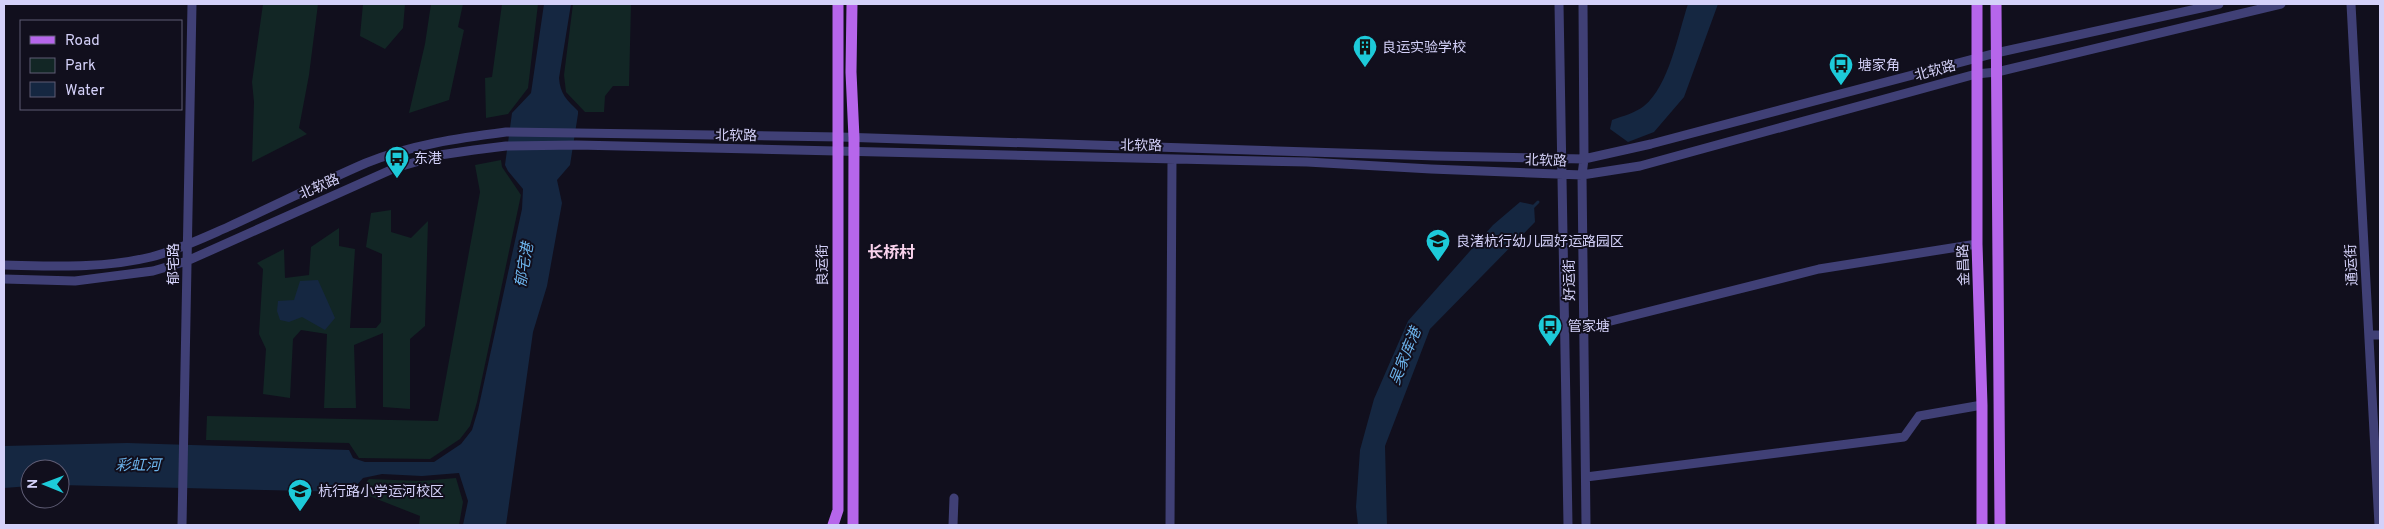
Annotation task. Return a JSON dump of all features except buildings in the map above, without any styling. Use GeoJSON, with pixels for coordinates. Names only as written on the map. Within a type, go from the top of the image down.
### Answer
{"type":"FeatureCollection","features":[{"type":"Feature","properties":{"kind":"main road","name":"良运街"},"geometry":{"type":"LineString","coordinates":[[834,525],[838,510],[838,4]]}},
{"type":"Feature","properties":{"kind":"main road"},"geometry":{"type":"LineString","coordinates":[[852,4],[851,72],[854,138],[853,525]]}},
{"type":"Feature","properties":{"kind":"main road","name":"金昌路"},"geometry":{"type":"LineString","coordinates":[[1977,4],[1977,244],[1982,405],[1982,525]]}},
{"type":"Feature","properties":{"kind":"main road"},"geometry":{"type":"LineString","coordinates":[[1996,4],[2000,525]]}},
{"type":"Feature","properties":{"kind":"street","name":"郁宅路"},"geometry":{"type":"LineString","coordinates":[[182,525],[192,4]]}},
{"type":"Feature","properties":{"kind":"street","name":"好运街"},"geometry":{"type":"LineString","coordinates":[[1559,4],[1568,525]]}},
{"type":"Feature","properties":{"kind":"street","name":"好运街"},"geometry":{"type":"LineString","coordinates":[[1583,4],[1584,158],[1582,174],[1586,525]]}},
{"type":"Feature","properties":{"kind":"street","name":"北软路"},"geometry":{"type":"LineString","coordinates":[[4,265],[62,267],[114,263],[151,257],[186,246],[367,163],[412,148],[506,132],[838,137],[1437,156],[1584,158],[1651,144],[1996,53],[2219,4]]}},
{"type":"Feature","properties":{"kind":"street","name":"北软路"},"geometry":{"type":"LineString","coordinates":[[4,279],[74,281],[152,271],[187,261],[395,168],[440,155],[506,146],[577,145],[837,150],[1307,162],[1431,169],[1582,174],[1640,166],[1976,74],[1998,72],[2281,4]]}},
{"type":"Feature","properties":{"kind":"street","name":"通运街"},"geometry":{"type":"LineString","coordinates":[[2351,4],[2379,525]]}},
{"type":"Feature","properties":{"kind":"street"},"geometry":{"type":"LineString","coordinates":[[1170,525],[1172,159]]}},
{"type":"Feature","properties":{"kind":"street"},"geometry":{"type":"LineString","coordinates":[[1583,328],[1819,269],[1977,244]]}},
{"type":"Feature","properties":{"kind":"street"},"geometry":{"type":"LineString","coordinates":[[2369,335],[2380,334]]}},
{"type":"Feature","properties":{"kind":"street"},"geometry":{"type":"LineString","coordinates":[[1586,477],[1904,437],[1919,416],[1982,405]]}},
{"type":"Feature","properties":{"kind":"street"},"geometry":{"type":"LineString","coordinates":[[953,525],[954,498]]}},
{"type":"Feature","properties":{"kind":"green space"},"geometry":{"type":"Polygon","coordinates":[[[263,4],[318,4],[309,75],[299,128],[307,134],[252,162],[254,102],[252,82],[263,4]]]}},
{"type":"Feature","properties":{"kind":"green space"},"geometry":{"type":"Polygon","coordinates":[[[363,4],[405,4],[403,28],[385,49],[360,36],[363,4]]]}},
{"type":"Feature","properties":{"kind":"green space"},"geometry":{"type":"Polygon","coordinates":[[[431,4],[463,4],[458,27],[464,30],[449,100],[409,113],[425,44],[431,4]]]}},
{"type":"Feature","properties":{"kind":"green space"},"geometry":{"type":"Polygon","coordinates":[[[502,4],[538,4],[528,88],[508,114],[486,118],[485,78],[492,77],[502,4]]]}},
{"type":"Feature","properties":{"kind":"green space"},"geometry":{"type":"Polygon","coordinates":[[[573,4],[631,4],[629,86],[613,86],[605,96],[604,112],[585,112],[566,92],[564,75],[573,4]]]}},
{"type":"Feature","properties":{"kind":"green space"},"geometry":{"type":"Polygon","coordinates":[[[501,160],[502,167],[521,195],[477,402],[470,426],[460,439],[430,459],[359,458],[349,443],[206,440],[207,416],[438,421],[480,192],[475,165],[501,160]]]}},
{"type":"Feature","properties":{"kind":"green space"},"geometry":{"type":"Polygon","coordinates":[[[391,210],[391,232],[411,238],[428,221],[425,326],[410,339],[410,409],[383,407],[383,333],[354,345],[356,408],[324,408],[327,334],[301,330],[293,339],[290,398],[263,394],[266,349],[259,334],[263,269],[257,263],[284,249],[285,278],[309,275],[311,247],[339,228],[339,246],[355,249],[350,328],[376,328],[381,322],[382,254],[366,247],[371,213],[391,210]]]}},
{"type":"Feature","properties":{"kind":"green space"},"geometry":{"type":"Polygon","coordinates":[[[456,478],[463,502],[459,525],[419,525],[420,516],[359,492],[369,479],[421,481],[456,478]]]}},
{"type":"Feature","properties":{"kind":"water"},"geometry":{"type":"Polygon","coordinates":[[[544,4],[571,4],[559,78],[563,93],[578,111],[578,114],[570,165],[557,180],[562,203],[547,286],[533,332],[506,525],[463,525],[468,501],[459,473],[422,476],[382,474],[363,478],[351,492],[70,485],[70,459],[20,459],[20,487],[4,488],[4,446],[127,443],[349,450],[353,458],[365,462],[434,462],[461,444],[472,430],[478,410],[522,209],[523,189],[505,165],[512,113],[531,93],[544,4]]]}},
{"type":"Feature","properties":{"kind":"water"},"geometry":{"type":"Polygon","coordinates":[[[1688,4],[1718,4],[1684,97],[1654,132],[1628,142],[1610,129],[1612,120],[1637,111],[1653,97],[1672,59],[1688,4]]]}},
{"type":"Feature","properties":{"kind":"water"},"geometry":{"type":"Polygon","coordinates":[[[1520,202],[1534,205],[1535,222],[1430,329],[1385,446],[1387,525],[1358,525],[1356,507],[1360,450],[1374,399],[1408,321],[1493,225],[1520,202]]]}},
{"type":"Feature","properties":{"kind":"water"},"geometry":{"type":"Polygon","coordinates":[[[318,280],[335,318],[325,330],[302,317],[289,322],[280,320],[277,311],[278,301],[294,300],[300,281],[318,280]]]}},
{"type":"Feature","properties":{"kind":"waterway","name":"吴家库港"},"geometry":{"type":"LineString","coordinates":[[1532,208],[1538,202]]}},
{"type":"Feature","properties":{"kind":"place","name":"良运实验学校"},"geometry":{"type":"Point","coordinates":[1365,68]}},
{"type":"Feature","properties":{"kind":"place","name":"塘家角"},"geometry":{"type":"Point","coordinates":[1841,86]}},
{"type":"Feature","properties":{"kind":"place","name":"东港"},"geometry":{"type":"Point","coordinates":[397,179]}},
{"type":"Feature","properties":{"kind":"place","name":"良渚杭行幼儿园好运路园区"},"geometry":{"type":"Point","coordinates":[1438,262]}},
{"type":"Feature","properties":{"kind":"place","name":"管家塘"},"geometry":{"type":"Point","coordinates":[1550,347]}},
{"type":"Feature","properties":{"kind":"place","name":"杭行路小学运河校区"},"geometry":{"type":"Point","coordinates":[300,512]}},
{"type":"Feature","properties":{"kind":"district","name":"长桥村"},"geometry":{"type":"Point","coordinates":[891,252]}},
{"type":"Feature","properties":{"kind":"water label","name":"郁宅港"},"geometry":{"type":"Point","coordinates":[524,265]}},
{"type":"Feature","properties":{"kind":"water label","name":"彩虹河"},"geometry":{"type":"Point","coordinates":[138,465]}}]}
